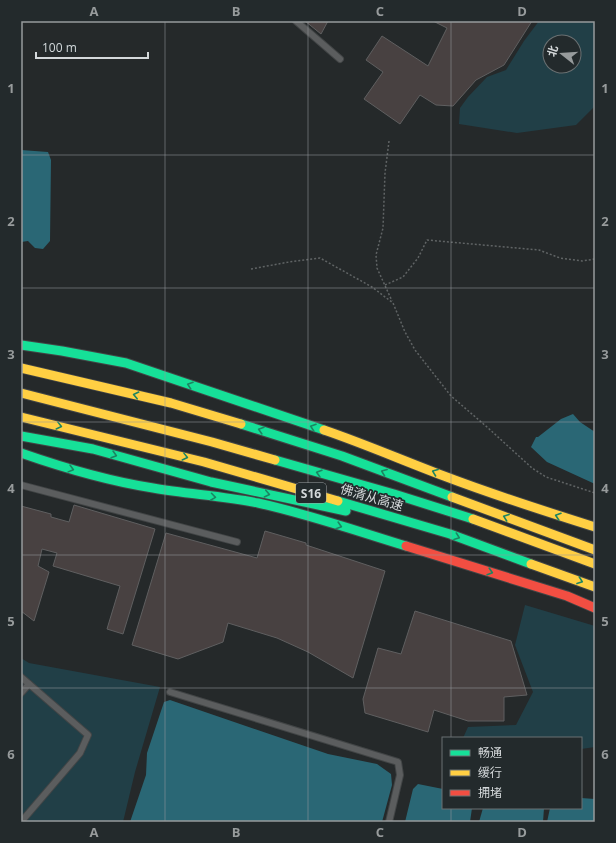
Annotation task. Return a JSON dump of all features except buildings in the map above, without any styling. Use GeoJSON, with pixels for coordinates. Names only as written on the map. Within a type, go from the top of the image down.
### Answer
{"type":"FeatureCollection","features":[{"type":"Feature","properties":{"kind":"main road"},"geometry":{"type":"LineString","coordinates":[[21,345],[126,363],[361,443],[445,476],[543,511],[595,527]]}},
{"type":"Feature","properties":{"kind":"main road"},"geometry":{"type":"LineString","coordinates":[[21,368],[171,403],[263,430],[342,456],[595,550]]}},
{"type":"Feature","properties":{"kind":"main road","name":"佛清从高速"},"geometry":{"type":"LineString","coordinates":[[21,393],[212,442],[394,494],[472,519],[595,564]]}},
{"type":"Feature","properties":{"kind":"main road","name":"佛清从高速"},"geometry":{"type":"LineString","coordinates":[[21,417],[212,464],[431,528],[595,587]]}},
{"type":"Feature","properties":{"kind":"main road"},"geometry":{"type":"LineString","coordinates":[[21,436],[93,449],[211,482],[345,510],[395,523],[431,528]]}},
{"type":"Feature","properties":{"kind":"main road"},"geometry":{"type":"LineString","coordinates":[[21,453],[57,466],[107,479],[152,488],[256,503],[302,514],[567,596],[595,608]]}},
{"type":"Feature","properties":{"kind":"street"},"geometry":{"type":"LineString","coordinates":[[296,21],[340,59]]}},
{"type":"Feature","properties":{"kind":"street"},"geometry":{"type":"LineString","coordinates":[[21,485],[237,542]]}},
{"type":"Feature","properties":{"kind":"street"},"geometry":{"type":"LineString","coordinates":[[21,677],[88,735],[80,753],[21,822]]}},
{"type":"Feature","properties":{"kind":"street"},"geometry":{"type":"LineString","coordinates":[[21,693],[29,684]]}},
{"type":"Feature","properties":{"kind":"street"},"geometry":{"type":"LineString","coordinates":[[170,692],[398,762],[400,775],[389,822]]}},
{"type":"Feature","properties":{"kind":"path"},"geometry":{"type":"LineString","coordinates":[[389,141],[385,173],[383,228],[376,255],[378,268],[405,332],[415,350],[450,396],[532,468],[546,477],[595,494]]}},
{"type":"Feature","properties":{"kind":"path"},"geometry":{"type":"LineString","coordinates":[[385,285],[403,277],[418,258],[427,240],[539,250],[560,258],[582,261],[595,259]]}},
{"type":"Feature","properties":{"kind":"path"},"geometry":{"type":"LineString","coordinates":[[251,269],[320,258],[372,287],[393,302]]}},
{"type":"Feature","properties":{"kind":"shaded area"},"geometry":{"type":"Polygon","coordinates":[[[539,21],[595,21],[595,106],[576,125],[517,133],[459,124],[460,108],[468,97],[487,77],[506,70],[524,41],[539,21]]]}},
{"type":"Feature","properties":{"kind":"shaded area"},"geometry":{"type":"Polygon","coordinates":[[[525,605],[595,626],[595,747],[582,749],[582,737],[463,737],[468,727],[516,725],[533,692],[515,645],[525,605]]]}},
{"type":"Feature","properties":{"kind":"shaded area"},"geometry":{"type":"Polygon","coordinates":[[[21,658],[29,663],[160,687],[135,772],[123,822],[21,822],[21,658]]]}},
{"type":"Feature","properties":{"kind":"water"},"geometry":{"type":"Polygon","coordinates":[[[21,150],[48,152],[51,160],[50,241],[43,249],[35,248],[28,241],[21,242],[21,150]]]}},
{"type":"Feature","properties":{"kind":"water"},"geometry":{"type":"Polygon","coordinates":[[[573,414],[580,422],[595,432],[595,484],[547,462],[531,447],[536,437],[561,419],[573,414]]]}},
{"type":"Feature","properties":{"kind":"water"},"geometry":{"type":"Polygon","coordinates":[[[170,700],[328,754],[377,764],[391,774],[392,785],[382,822],[130,822],[146,775],[147,753],[164,702],[170,700]]]}},
{"type":"Feature","properties":{"kind":"water"},"geometry":{"type":"Polygon","coordinates":[[[418,784],[442,789],[442,809],[472,809],[470,822],[405,822],[413,789],[418,784]]]}},
{"type":"Feature","properties":{"kind":"water"},"geometry":{"type":"Polygon","coordinates":[[[582,798],[595,799],[595,822],[547,822],[550,809],[582,809],[582,798]]]}},
{"type":"Feature","properties":{"kind":"water"},"geometry":{"type":"Polygon","coordinates":[[[483,809],[544,809],[543,822],[479,822],[483,809]]]}},
{"type":"Feature","properties":{"kind":"traffic: fast"},"geometry":{"type":"LineString","coordinates":[[21,345],[126,363],[324,430]]}},
{"type":"Feature","properties":{"kind":"traffic: fast"},"geometry":{"type":"LineString","coordinates":[[241,424],[342,456],[452,497]]}},
{"type":"Feature","properties":{"kind":"traffic: fast"},"geometry":{"type":"LineString","coordinates":[[21,436],[93,449],[211,482],[346,511]]}},
{"type":"Feature","properties":{"kind":"traffic: fast"},"geometry":{"type":"LineString","coordinates":[[21,453],[70,469],[119,482],[277,507],[406,546]]}},
{"type":"Feature","properties":{"kind":"traffic: fast"},"geometry":{"type":"LineString","coordinates":[[275,460],[394,494],[473,519]]}},
{"type":"Feature","properties":{"kind":"traffic: fast"},"geometry":{"type":"LineString","coordinates":[[338,501],[450,534],[531,564]]}},
{"type":"Feature","properties":{"kind":"traffic: slow"},"geometry":{"type":"LineString","coordinates":[[21,368],[171,403],[241,424]]}},
{"type":"Feature","properties":{"kind":"traffic: slow"},"geometry":{"type":"LineString","coordinates":[[21,393],[212,442],[275,460]]}},
{"type":"Feature","properties":{"kind":"traffic: slow"},"geometry":{"type":"LineString","coordinates":[[21,417],[204,462],[338,501]]}},
{"type":"Feature","properties":{"kind":"traffic: slow"},"geometry":{"type":"LineString","coordinates":[[324,430],[482,490],[595,527]]}},
{"type":"Feature","properties":{"kind":"traffic: slow"},"geometry":{"type":"LineString","coordinates":[[452,497],[595,550]]}},
{"type":"Feature","properties":{"kind":"traffic: slow"},"geometry":{"type":"LineString","coordinates":[[473,519],[595,564]]}},
{"type":"Feature","properties":{"kind":"traffic: slow"},"geometry":{"type":"LineString","coordinates":[[531,564],[595,587]]}},
{"type":"Feature","properties":{"kind":"traffic: jam"},"geometry":{"type":"LineString","coordinates":[[406,546],[567,596],[595,608]]}}]}
